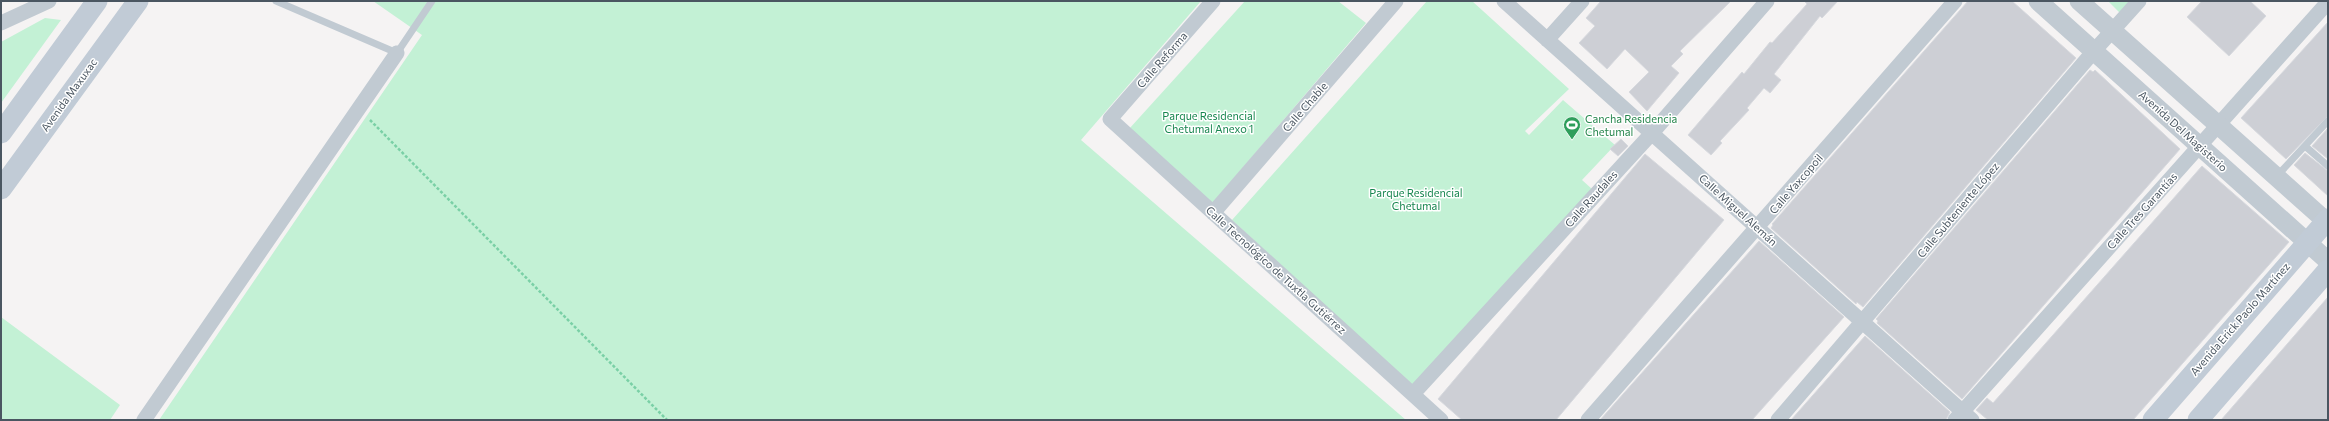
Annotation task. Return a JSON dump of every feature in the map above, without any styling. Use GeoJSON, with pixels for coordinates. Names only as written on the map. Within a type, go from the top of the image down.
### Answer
{"type":"FeatureCollection","features":[{"type":"Feature","properties":{"kind":"main road"},"geometry":{"type":"LineString","coordinates":[[1,133],[97,1]]}},
{"type":"Feature","properties":{"kind":"main road","name":"Avenida Maxuxac"},"geometry":{"type":"LineString","coordinates":[[1,189],[138,1]]}},
{"type":"Feature","properties":{"kind":"main road","name":"Avenida Erick Paolo Martínez"},"geometry":{"type":"LineString","coordinates":[[2153,420],[2307,242],[2327,221]]}},
{"type":"Feature","properties":{"kind":"main road"},"geometry":{"type":"LineString","coordinates":[[2198,420],[2328,270]]}},
{"type":"Feature","properties":{"kind":"street"},"geometry":{"type":"LineString","coordinates":[[1,23],[49,1]]}},
{"type":"Feature","properties":{"kind":"street","name":"Calle Reforma"},"geometry":{"type":"LineString","coordinates":[[1110,119],[1213,1]]}},
{"type":"Feature","properties":{"kind":"street","name":"Calle Chable"},"geometry":{"type":"LineString","coordinates":[[1213,213],[1396,1]]}},
{"type":"Feature","properties":{"kind":"street","name":"Calle Miguel Alemán"},"geometry":{"type":"LineString","coordinates":[[1504,1],[1863,322],[1963,417]]}},
{"type":"Feature","properties":{"kind":"street"},"geometry":{"type":"LineString","coordinates":[[1547,40],[1582,1]]}},
{"type":"Feature","properties":{"kind":"street","name":"Calle Raudales"},"geometry":{"type":"LineString","coordinates":[[1413,394],[1652,133],[1767,1]]}},
{"type":"Feature","properties":{"kind":"street","name":"Calle Yaxcopoil"},"geometry":{"type":"LineString","coordinates":[[1588,420],[1758,228],[1955,1]]}},
{"type":"Feature","properties":{"kind":"street","name":"Avenida Del Magisterio"},"geometry":{"type":"LineString","coordinates":[[2038,1],[2328,261]]}},
{"type":"Feature","properties":{"kind":"street"},"geometry":{"type":"LineString","coordinates":[[2079,1],[2327,221]]}},
{"type":"Feature","properties":{"kind":"street","name":"Calle Subteniente López"},"geometry":{"type":"LineString","coordinates":[[1778,420],[2094,50],[2139,1]]}},
{"type":"Feature","properties":{"kind":"street","name":"Calle Tres Garantías"},"geometry":{"type":"LineString","coordinates":[[1963,417],[2218,125],[2328,2]]}},
{"type":"Feature","properties":{"kind":"street"},"geometry":{"type":"LineString","coordinates":[[144,420],[397,53]]}},
{"type":"Feature","properties":{"kind":"street","name":"Calle Tecnológico de Tuxtla Gutiérrez"},"geometry":{"type":"LineString","coordinates":[[1110,119],[1442,420]]}},
{"type":"Feature","properties":{"kind":"lane"},"geometry":{"type":"LineString","coordinates":[[276,1],[397,53],[432,1]]}},
{"type":"Feature","properties":{"kind":"lane"},"geometry":{"type":"LineString","coordinates":[[2276,177],[2328,120]]}},
{"type":"Feature","properties":{"kind":"lane"},"geometry":{"type":"LineString","coordinates":[[2305,146],[2328,166]]}},
{"type":"Feature","properties":{"kind":"path"},"geometry":{"type":"LineString","coordinates":[[359,109],[667,420]]}},
{"type":"Feature","properties":{"kind":"green space"},"geometry":{"type":"Polygon","coordinates":[[[373,1],[1201,1],[1081,140],[1406,420],[159,420],[422,35],[373,1]]]}},
{"type":"Feature","properties":{"kind":"green space","name":"Parque Residencial Chetumal Anexo 1"},"geometry":{"type":"Polygon","coordinates":[[[1245,1],[1338,1],[1366,23],[1212,204],[1129,129],[1245,1]]]}},
{"type":"Feature","properties":{"kind":"green space","name":"Parque Residencial Chetumal"},"geometry":{"type":"Polygon","coordinates":[[[1427,1],[1472,1],[1569,89],[1525,131],[1529,135],[1563,100],[1615,145],[1582,180],[1592,189],[1413,388],[1232,220],[1427,1]]]}},
{"type":"Feature","properties":{"kind":"green space"},"geometry":{"type":"Polygon","coordinates":[[[2108,1],[2131,1],[2120,13],[2108,1]]]}},
{"type":"Feature","properties":{"kind":"green space"},"geometry":{"type":"Polygon","coordinates":[[[45,18],[61,20],[1,103],[1,42],[45,18]]]}},
{"type":"Feature","properties":{"kind":"green space"},"geometry":{"type":"Polygon","coordinates":[[[1,317],[120,405],[110,420],[1,420],[1,317]]]}},
{"type":"Feature","properties":{"kind":"building"},"geometry":{"type":"Polygon","coordinates":[[[1601,1],[1731,1],[1680,51],[1683,54],[1671,66],[1679,73],[1647,111],[1629,92],[1649,72],[1625,49],[1607,69],[1579,43],[1595,26],[1586,18],[1601,1]]]}},
{"type":"Feature","properties":{"kind":"building"},"geometry":{"type":"Polygon","coordinates":[[[1804,1],[1838,1],[1822,18],[1820,16],[1774,74],[1781,80],[1770,93],[1764,88],[1747,108],[1749,110],[1720,141],[1722,143],[1711,155],[1688,135],[1742,72],[1744,74],[1770,42],[1772,43],[1807,4],[1804,1]]]}},
{"type":"Feature","properties":{"kind":"building"},"geometry":{"type":"Polygon","coordinates":[[[1968,1],[2012,1],[2076,58],[1863,307],[1857,302],[1856,304],[1771,228],[1773,225],[1772,224],[1968,1]]]}},
{"type":"Feature","properties":{"kind":"building"},"geometry":{"type":"Polygon","coordinates":[[[2202,1],[2250,1],[2266,16],[2229,56],[2187,17],[2202,1]]]}},
{"type":"Feature","properties":{"kind":"building"},"geometry":{"type":"Polygon","coordinates":[[[2328,22],[2328,116],[2286,159],[2241,118],[2328,22]]]}},
{"type":"Feature","properties":{"kind":"building"},"geometry":{"type":"Polygon","coordinates":[[[2090,70],[2093,72],[2095,70],[2180,149],[1962,399],[1877,323],[1878,321],[1876,319],[2090,70]]]}},
{"type":"Feature","properties":{"kind":"building"},"geometry":{"type":"Polygon","coordinates":[[[2328,128],[2328,159],[2312,146],[2328,128]]]}},
{"type":"Feature","properties":{"kind":"building"},"geometry":{"type":"Polygon","coordinates":[[[1621,139],[1628,146],[1618,156],[1610,149],[1621,139]]]}},
{"type":"Feature","properties":{"kind":"building"},"geometry":{"type":"Polygon","coordinates":[[[2305,153],[2328,171],[2328,196],[2294,165],[2305,153]]]}},
{"type":"Feature","properties":{"kind":"building"},"geometry":{"type":"Polygon","coordinates":[[[1645,154],[1724,220],[1556,420],[1462,420],[1438,399],[1645,154]]]}},
{"type":"Feature","properties":{"kind":"building"},"geometry":{"type":"Polygon","coordinates":[[[2202,166],[2289,242],[2133,420],[1988,420],[1976,410],[1987,398],[1993,403],[2202,166]]]}},
{"type":"Feature","properties":{"kind":"building"},"geometry":{"type":"Polygon","coordinates":[[[1759,241],[1844,317],[1752,420],[1600,420],[1759,241]]]}},
{"type":"Feature","properties":{"kind":"building"},"geometry":{"type":"Polygon","coordinates":[[[2328,297],[2328,420],[2221,420],[2328,297]]]}},
{"type":"Feature","properties":{"kind":"building"},"geometry":{"type":"Polygon","coordinates":[[[1865,336],[1950,412],[1946,420],[1791,420],[1865,336]]]}},
{"type":"Feature","properties":{"kind":"place","name":"Cancha Residencia Chetumal"},"geometry":{"type":"Point","coordinates":[1572,140]}}]}
